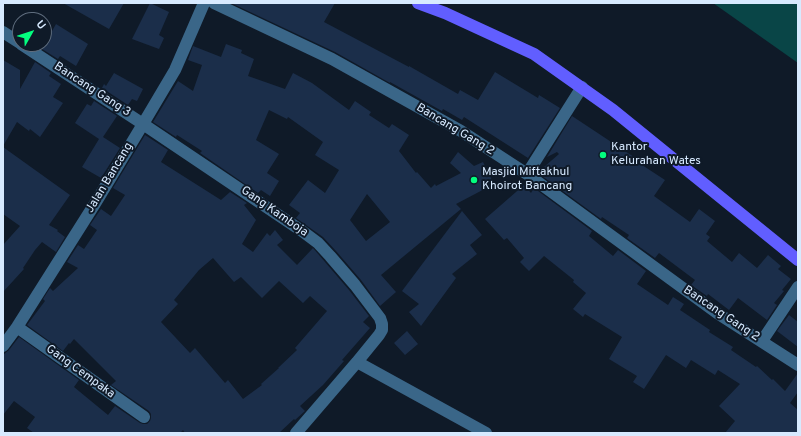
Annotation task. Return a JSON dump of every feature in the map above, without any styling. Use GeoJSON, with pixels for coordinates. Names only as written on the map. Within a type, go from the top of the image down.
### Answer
{"type":"FeatureCollection","features":[{"type":"Feature","properties":{"kind":"main road"},"geometry":{"type":"LineString","coordinates":[[418,3],[445,13],[534,54],[613,110],[798,260]]}},
{"type":"Feature","properties":{"kind":"street","name":"Jalan Bancang"},"geometry":{"type":"LineString","coordinates":[[3,346],[17,327],[96,202],[143,124],[174,70],[204,3]]}},
{"type":"Feature","properties":{"kind":"street","name":"Bancang Gang 2"},"geometry":{"type":"LineString","coordinates":[[214,3],[332,59],[461,131],[527,174],[717,313],[798,365]]}},
{"type":"Feature","properties":{"kind":"street","name":"Bancang Gang 3"},"geometry":{"type":"LineString","coordinates":[[3,32],[12,38]]}},
{"type":"Feature","properties":{"kind":"street","name":"Bancang Gang 3"},"geometry":{"type":"LineString","coordinates":[[32,52],[143,124]]}},
{"type":"Feature","properties":{"kind":"street"},"geometry":{"type":"LineString","coordinates":[[527,174],[582,88]]}},
{"type":"Feature","properties":{"kind":"street","name":"Gang Kamboja"},"geometry":{"type":"LineString","coordinates":[[143,124],[302,231],[318,243],[330,256],[355,285],[380,318],[382,324],[382,330],[379,335],[357,362]]}},
{"type":"Feature","properties":{"kind":"street"},"geometry":{"type":"LineString","coordinates":[[762,341],[798,287]]}},
{"type":"Feature","properties":{"kind":"street","name":"Gang Cempaka"},"geometry":{"type":"LineString","coordinates":[[17,327],[144,417]]}},
{"type":"Feature","properties":{"kind":"street"},"geometry":{"type":"LineString","coordinates":[[296,433],[357,362],[486,433]]}},
{"type":"Feature","properties":{"kind":"shaded area"},"geometry":{"type":"Polygon","coordinates":[[[713,3],[798,3],[798,63],[713,3]]]}},
{"type":"Feature","properties":{"kind":"building"},"geometry":{"type":"Polygon","coordinates":[[[63,3],[124,3],[109,29],[63,3]]]}},
{"type":"Feature","properties":{"kind":"building"},"geometry":{"type":"Polygon","coordinates":[[[150,3],[169,12],[159,35],[164,38],[159,49],[132,39],[150,3]]]}},
{"type":"Feature","properties":{"kind":"building"},"geometry":{"type":"Polygon","coordinates":[[[231,3],[335,3],[324,22],[409,66],[458,94],[460,90],[478,100],[495,72],[538,98],[539,95],[560,108],[528,158],[464,117],[462,120],[443,109],[442,111],[335,52],[231,3]]]}},
{"type":"Feature","properties":{"kind":"building"},"geometry":{"type":"Polygon","coordinates":[[[56,24],[88,44],[76,66],[60,56],[58,59],[47,52],[52,52],[52,31],[56,24]]]}},
{"type":"Feature","properties":{"kind":"building"},"geometry":{"type":"Polygon","coordinates":[[[226,44],[242,50],[241,53],[254,59],[248,76],[285,89],[293,73],[312,83],[349,110],[355,101],[371,112],[369,115],[389,128],[392,124],[409,135],[399,151],[416,173],[417,172],[431,188],[435,184],[436,186],[461,173],[450,163],[458,152],[474,166],[483,162],[494,184],[456,204],[461,209],[381,275],[396,292],[380,306],[361,280],[336,251],[323,237],[296,218],[300,213],[289,205],[308,180],[325,193],[339,170],[315,155],[323,142],[288,117],[287,119],[269,110],[256,140],[279,154],[267,173],[279,181],[270,196],[261,190],[258,193],[200,153],[202,151],[153,122],[178,81],[193,91],[202,65],[188,60],[193,46],[221,57],[226,44]],[[367,194],[350,220],[366,241],[390,222],[367,194]]]}},
{"type":"Feature","properties":{"kind":"building"},"geometry":{"type":"Polygon","coordinates":[[[3,60],[20,70],[20,89],[35,62],[51,73],[49,76],[61,84],[53,97],[63,103],[40,137],[30,129],[29,131],[17,122],[3,146],[3,60]]]}},
{"type":"Feature","properties":{"kind":"building"},"geometry":{"type":"Polygon","coordinates":[[[114,73],[143,89],[137,101],[132,99],[128,105],[102,88],[104,84],[106,86],[114,73]]]}},
{"type":"Feature","properties":{"kind":"building"},"geometry":{"type":"Polygon","coordinates":[[[94,101],[117,116],[103,137],[120,148],[101,178],[82,167],[99,139],[75,123],[87,104],[91,106],[94,101]]]}},
{"type":"Feature","properties":{"kind":"building"},"geometry":{"type":"Polygon","coordinates":[[[572,116],[640,161],[639,163],[665,180],[654,196],[690,222],[699,209],[715,221],[706,234],[710,237],[707,241],[732,262],[739,253],[757,268],[768,255],[781,266],[778,269],[791,279],[782,290],[784,291],[774,303],[777,305],[767,320],[738,298],[729,310],[708,294],[707,296],[691,285],[695,280],[659,253],[655,258],[627,238],[629,235],[602,217],[601,219],[542,176],[547,169],[544,167],[559,154],[557,152],[547,157],[572,116]]]}},
{"type":"Feature","properties":{"kind":"building"},"geometry":{"type":"Polygon","coordinates":[[[145,135],[168,150],[161,162],[221,200],[230,192],[247,203],[244,205],[256,220],[242,244],[253,252],[267,233],[270,236],[275,230],[283,240],[277,245],[297,265],[313,248],[369,316],[363,322],[370,328],[342,360],[344,361],[323,385],[300,406],[305,411],[279,433],[185,433],[183,430],[180,433],[34,433],[27,428],[35,417],[14,401],[3,415],[3,355],[19,337],[79,380],[74,387],[108,415],[115,406],[140,423],[147,424],[150,421],[151,414],[149,411],[111,385],[116,381],[74,339],[63,351],[27,325],[45,301],[43,299],[50,288],[53,291],[78,268],[67,262],[78,245],[84,249],[97,230],[90,225],[101,209],[111,216],[125,195],[113,188],[145,135]],[[213,258],[199,270],[174,300],[178,304],[161,322],[190,353],[195,348],[225,383],[228,380],[243,399],[262,385],[261,384],[297,350],[295,348],[327,311],[310,296],[303,303],[279,281],[262,298],[241,277],[234,282],[213,258]]]}},
{"type":"Feature","properties":{"kind":"building"},"geometry":{"type":"Polygon","coordinates":[[[3,147],[70,195],[49,225],[58,230],[57,231],[65,237],[56,252],[42,242],[23,268],[24,269],[3,292],[3,245],[20,226],[3,214],[3,147]]]}},
{"type":"Feature","properties":{"kind":"building"},"geometry":{"type":"Polygon","coordinates":[[[524,185],[531,193],[534,188],[592,231],[589,236],[613,256],[618,250],[646,271],[637,284],[668,305],[673,297],[684,304],[680,310],[710,330],[709,332],[733,347],[731,350],[756,367],[757,366],[785,391],[798,373],[798,392],[790,403],[798,410],[798,433],[725,433],[735,421],[719,406],[740,384],[718,370],[715,375],[691,360],[686,368],[666,355],[644,389],[633,382],[637,376],[609,359],[622,337],[585,314],[583,317],[573,309],[586,293],[573,282],[574,280],[544,256],[529,271],[520,262],[524,258],[507,238],[504,240],[485,219],[524,185]]]}},
{"type":"Feature","properties":{"kind":"building"},"geometry":{"type":"Polygon","coordinates":[[[462,211],[482,235],[470,245],[477,254],[452,274],[456,278],[421,326],[409,312],[419,304],[402,291],[462,211]]]}},
{"type":"Feature","properties":{"kind":"building"},"geometry":{"type":"Polygon","coordinates":[[[789,315],[798,322],[798,347],[777,331],[789,315]]]}},
{"type":"Feature","properties":{"kind":"building"},"geometry":{"type":"Polygon","coordinates":[[[407,331],[418,344],[405,355],[394,343],[407,331]]]}},
{"type":"Feature","properties":{"kind":"place","name":"Kantor Kelurahan Wates"},"geometry":{"type":"Point","coordinates":[603,155]}},
{"type":"Feature","properties":{"kind":"place","name":"Masjid Miftakhul Khoirot Bancang"},"geometry":{"type":"Point","coordinates":[474,180]}}]}
